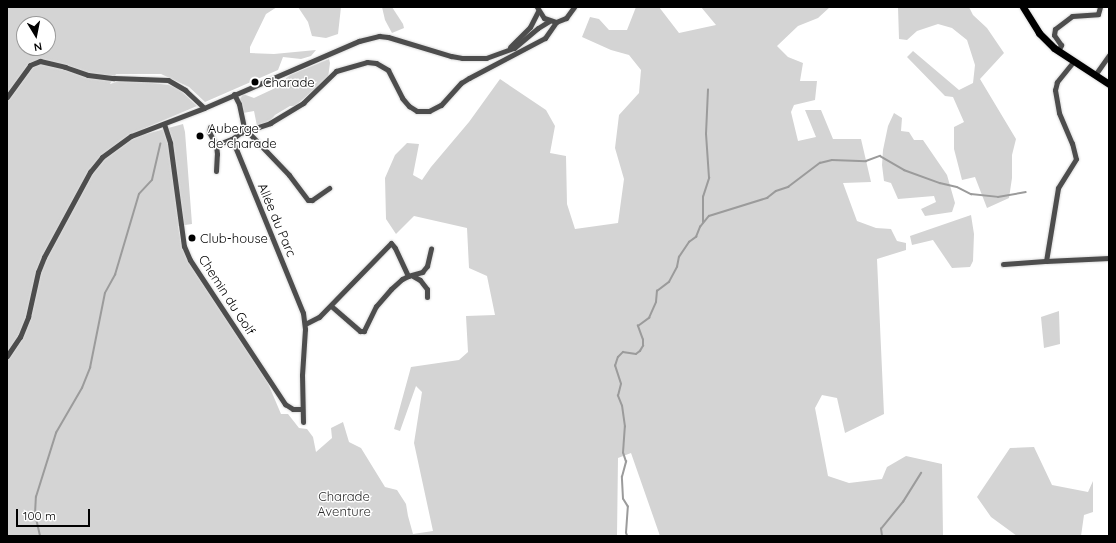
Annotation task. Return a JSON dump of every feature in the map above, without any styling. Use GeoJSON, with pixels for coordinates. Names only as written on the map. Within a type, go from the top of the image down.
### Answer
{"type":"FeatureCollection","features":[{"type":"Feature","properties":{"kind":"main road"},"geometry":{"type":"LineString","coordinates":[[1023,7],[1039,32],[1058,51],[1109,84]]}},
{"type":"Feature","properties":{"kind":"street"},"geometry":{"type":"LineString","coordinates":[[1058,51],[1061,45],[1054,35],[1055,29],[1072,16],[1098,14],[1100,7]]}},
{"type":"Feature","properties":{"kind":"street"},"geometry":{"type":"LineString","coordinates":[[538,9],[544,18],[549,21],[556,22],[566,18],[573,8]]}},
{"type":"Feature","properties":{"kind":"street"},"geometry":{"type":"LineString","coordinates":[[508,51],[530,27],[538,9]]}},
{"type":"Feature","properties":{"kind":"street"},"geometry":{"type":"LineString","coordinates":[[7,356],[20,337],[28,317],[38,272],[44,257],[90,172],[102,157],[131,136],[204,108],[352,43],[379,36],[409,42],[462,58],[486,58],[508,51],[519,45],[538,28],[549,21]]}},
{"type":"Feature","properties":{"kind":"street"},"geometry":{"type":"LineString","coordinates":[[216,145],[270,123],[303,103],[336,71],[367,62],[376,63],[388,70],[402,98],[409,106],[417,111],[430,111],[441,105],[461,83],[501,63],[546,36],[556,22]]}},
{"type":"Feature","properties":{"kind":"street"},"geometry":{"type":"LineString","coordinates":[[1095,75],[1109,55]]}},
{"type":"Feature","properties":{"kind":"street"},"geometry":{"type":"LineString","coordinates":[[7,97],[30,65],[40,61],[65,67],[88,75],[114,78],[168,80],[185,90],[204,108]]}},
{"type":"Feature","properties":{"kind":"street"},"geometry":{"type":"LineString","coordinates":[[1046,261],[1058,188],[1076,158],[1072,143],[1059,113],[1055,90],[1057,82],[1073,62]]}},
{"type":"Feature","properties":{"kind":"street"},"geometry":{"type":"LineString","coordinates":[[234,94],[239,104],[246,132],[289,174],[308,200],[312,200],[329,188]]}},
{"type":"Feature","properties":{"kind":"street","name":"Chemin du Golf"},"geometry":{"type":"LineString","coordinates":[[164,124],[171,150],[184,246],[190,260],[285,404],[293,409],[302,410]]}},
{"type":"Feature","properties":{"kind":"street"},"geometry":{"type":"LineString","coordinates":[[210,126],[209,132],[216,145],[216,171]]}},
{"type":"Feature","properties":{"kind":"street","name":"Allée du Parc"},"geometry":{"type":"LineString","coordinates":[[232,139],[290,280],[305,324]]}},
{"type":"Feature","properties":{"kind":"street"},"geometry":{"type":"LineString","coordinates":[[303,422],[302,410],[305,324],[319,317],[331,306],[391,243],[396,248],[410,276],[420,280],[427,289],[427,297]]}},
{"type":"Feature","properties":{"kind":"street"},"geometry":{"type":"LineString","coordinates":[[331,306],[360,331],[364,331],[376,306],[391,289],[402,279],[422,272],[426,266],[431,248]]}},
{"type":"Feature","properties":{"kind":"street"},"geometry":{"type":"LineString","coordinates":[[1003,264],[1109,258]]}},
{"type":"Feature","properties":{"kind":"green space","name":"Charade Aventure"},"geometry":{"type":"Polygon","coordinates":[[[7,7],[277,7],[266,14],[250,47],[250,53],[274,54],[316,50],[311,56],[301,59],[283,57],[278,70],[205,102],[189,87],[161,74],[116,74],[110,84],[119,81],[135,81],[169,85],[179,89],[197,106],[143,129],[146,134],[183,124],[185,132],[192,224],[178,226],[182,247],[259,362],[281,414],[288,414],[299,428],[307,429],[313,437],[316,452],[332,438],[331,428],[343,422],[349,442],[361,448],[385,487],[397,490],[406,504],[413,534],[433,531],[414,443],[422,392],[416,386],[400,431],[394,429],[411,367],[459,360],[468,352],[466,316],[495,315],[487,276],[469,268],[467,228],[414,216],[396,234],[386,219],[385,178],[395,155],[407,143],[419,144],[413,175],[422,180],[469,122],[500,79],[546,110],[555,126],[550,153],[566,156],[567,204],[575,229],[618,223],[624,179],[615,148],[619,115],[639,93],[641,70],[629,55],[611,50],[582,37],[590,17],[599,19],[609,30],[627,30],[636,7],[659,7],[679,33],[716,25],[701,7],[830,7],[818,18],[798,26],[777,46],[788,57],[803,63],[800,81],[817,81],[815,100],[794,105],[791,112],[798,141],[816,137],[805,110],[821,110],[833,139],[861,139],[871,182],[843,183],[857,221],[876,228],[891,229],[897,241],[906,243],[906,250],[877,259],[884,414],[845,433],[837,398],[822,395],[815,408],[828,476],[849,483],[882,479],[887,467],[906,456],[942,464],[943,536],[660,536],[631,453],[618,458],[617,536],[7,536],[7,7]]]}},
{"type":"Feature","properties":{"kind":"green space"},"geometry":{"type":"Polygon","coordinates":[[[298,7],[341,7],[338,34],[326,38],[312,36],[308,22],[298,7]]]}},
{"type":"Feature","properties":{"kind":"green space"},"geometry":{"type":"Polygon","coordinates":[[[382,7],[392,7],[404,28],[392,33],[385,20],[382,7]]]}},
{"type":"Feature","properties":{"kind":"green space"},"geometry":{"type":"Polygon","coordinates":[[[898,7],[969,7],[973,15],[987,28],[1004,53],[980,79],[1016,139],[1012,155],[1012,178],[1009,198],[987,208],[975,177],[962,180],[954,149],[954,127],[964,122],[953,97],[945,96],[907,57],[913,51],[959,90],[973,83],[975,65],[967,40],[952,28],[938,24],[917,31],[907,40],[899,39],[898,7]]]}},
{"type":"Feature","properties":{"kind":"green space"},"geometry":{"type":"Polygon","coordinates":[[[329,59],[330,63],[328,78],[295,106],[290,106],[275,115],[269,122],[257,126],[254,111],[243,113],[239,101],[243,94],[254,98],[286,83],[283,81],[290,75],[329,59]]]}},
{"type":"Feature","properties":{"kind":"green space"},"geometry":{"type":"Polygon","coordinates":[[[894,113],[902,118],[901,131],[909,132],[914,140],[923,140],[947,175],[955,203],[952,212],[925,216],[921,209],[936,202],[934,196],[898,199],[891,183],[884,181],[882,165],[883,150],[888,126],[894,113]]]}},
{"type":"Feature","properties":{"kind":"green space"},"geometry":{"type":"Polygon","coordinates":[[[971,215],[974,234],[973,261],[970,267],[952,268],[933,240],[912,245],[910,236],[971,215]]]}},
{"type":"Feature","properties":{"kind":"green space"},"geometry":{"type":"Polygon","coordinates":[[[1059,311],[1060,344],[1044,348],[1041,317],[1059,311]]]}},
{"type":"Feature","properties":{"kind":"green space"},"geometry":{"type":"Polygon","coordinates":[[[1034,447],[1052,485],[1088,492],[1093,481],[1093,512],[1084,515],[1081,536],[1017,536],[991,517],[977,497],[1010,448],[1034,447]]]}},
{"type":"Feature","properties":{"kind":"waterway"},"geometry":{"type":"LineString","coordinates":[[703,223],[703,197],[709,178],[706,134],[708,90]]}},
{"type":"Feature","properties":{"kind":"waterway"},"geometry":{"type":"LineString","coordinates":[[40,536],[35,514],[36,497],[56,433],[82,388],[90,368],[105,293],[115,275],[139,194],[152,180],[160,144]]}},
{"type":"Feature","properties":{"kind":"waterway"},"geometry":{"type":"LineString","coordinates":[[627,536],[628,507],[623,499],[622,477],[626,462],[623,453],[625,427],[622,406],[618,396],[621,384],[615,366],[618,357],[623,352],[636,354],[640,351],[643,346],[643,340],[638,326],[649,318],[656,302],[657,291],[669,282],[677,267],[679,257],[689,242],[696,237],[700,227],[709,216],[767,198],[776,191],[788,187],[820,163],[832,160],[866,161],[880,156],[904,170],[940,183],[957,187],[971,194],[998,197],[1026,192]]}},
{"type":"Feature","properties":{"kind":"waterway"},"geometry":{"type":"LineString","coordinates":[[882,536],[881,529],[903,502],[921,473]]}},
{"type":"Feature","properties":{"kind":"place","name":"Charade"},"geometry":{"type":"Point","coordinates":[255,82]}},
{"type":"Feature","properties":{"kind":"place","name":"Auberge de charade"},"geometry":{"type":"Point","coordinates":[200,136]}},
{"type":"Feature","properties":{"kind":"place","name":"Club-house"},"geometry":{"type":"Point","coordinates":[192,238]}}]}
